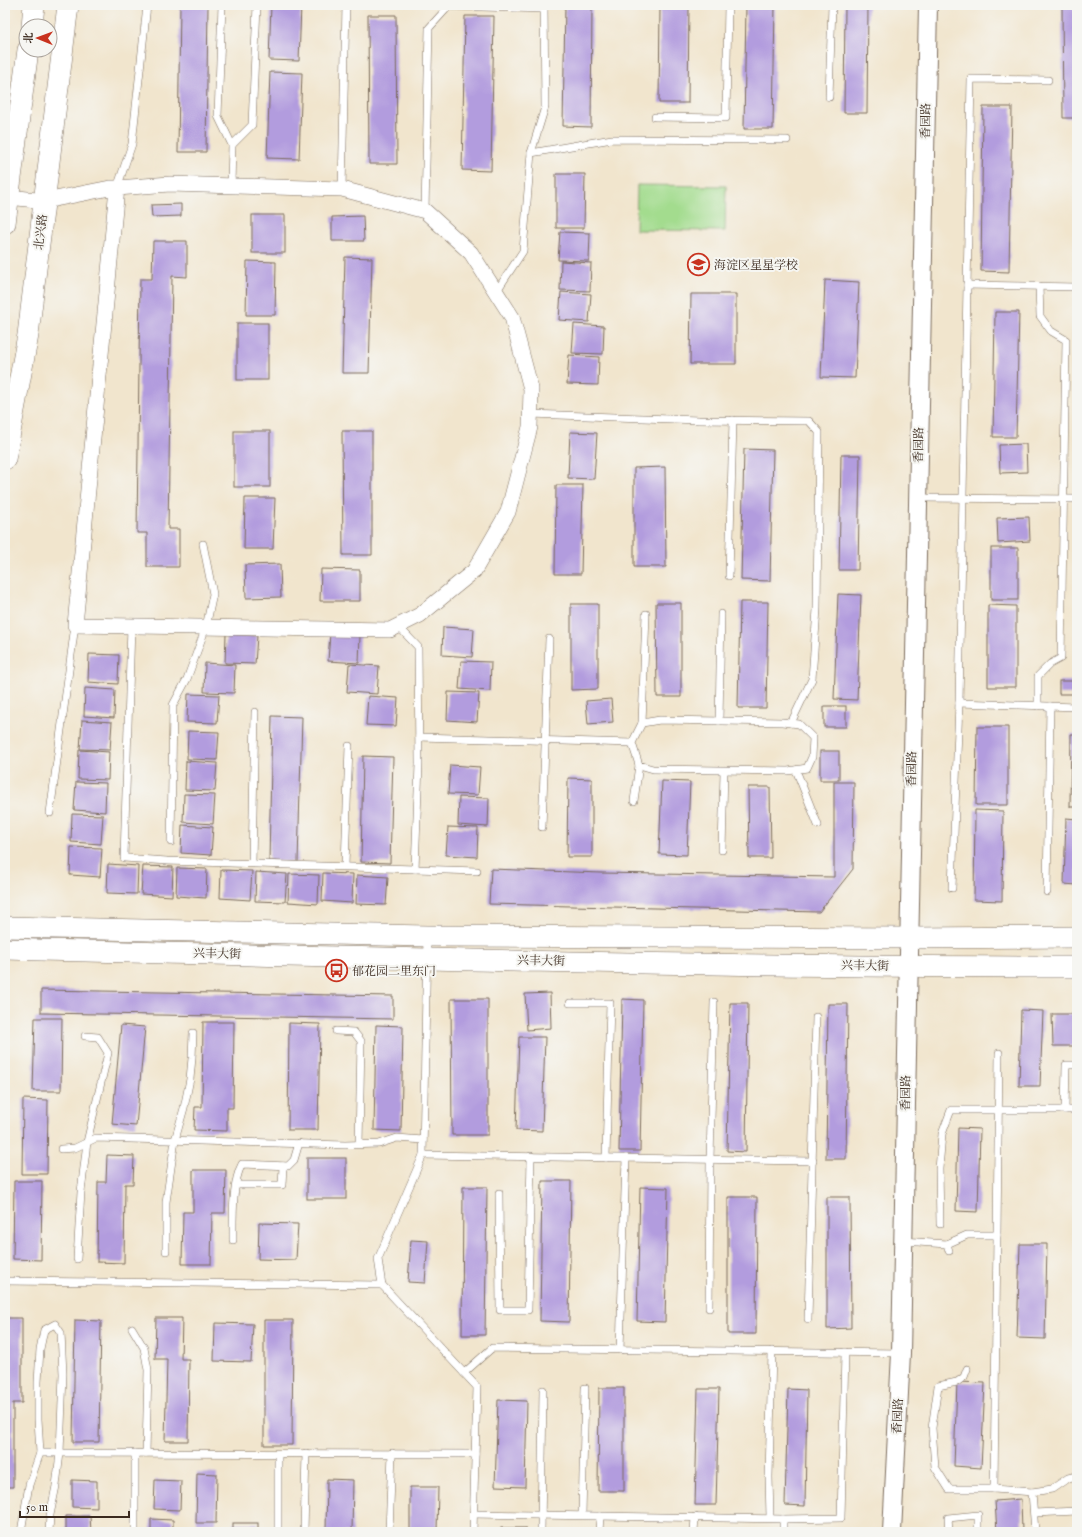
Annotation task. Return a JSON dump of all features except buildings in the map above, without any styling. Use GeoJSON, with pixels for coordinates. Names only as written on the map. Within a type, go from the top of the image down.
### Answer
{"type":"FeatureCollection","features":[{"type":"Feature","properties":{"kind":"main road"},"geometry":{"type":"LineString","coordinates":[[33,18],[34,5]]}},
{"type":"Feature","properties":{"kind":"main road","name":"北兴路"},"geometry":{"type":"LineString","coordinates":[[5,458],[28,335],[68,5]]}},
{"type":"Feature","properties":{"kind":"main road"},"geometry":{"type":"LineString","coordinates":[[5,223],[27,58]]}},
{"type":"Feature","properties":{"kind":"main road","name":"兴丰大街"},"geometry":{"type":"LineString","coordinates":[[5,927],[427,936],[908,938],[1077,937]]}},
{"type":"Feature","properties":{"kind":"main road","name":"兴丰大街"},"geometry":{"type":"LineString","coordinates":[[5,949],[426,959],[908,967],[1077,967]]}},
{"type":"Feature","properties":{"kind":"street","name":"香园路"},"geometry":{"type":"LineString","coordinates":[[892,1532],[900,1353],[903,1241],[928,5]]}},
{"type":"Feature","properties":{"kind":"street"},"geometry":{"type":"LineString","coordinates":[[9,197],[45,201],[117,188],[170,184],[342,189],[425,211],[471,253],[512,317],[531,389],[530,427],[508,512],[474,571],[420,616],[390,630],[75,625],[117,188]]}},
{"type":"Feature","properties":{"kind":"lane"},"geometry":{"type":"LineString","coordinates":[[117,188],[132,144],[147,5]]}},
{"type":"Feature","properties":{"kind":"lane"},"geometry":{"type":"LineString","coordinates":[[222,5],[218,116],[232,145],[231,186]]}},
{"type":"Feature","properties":{"kind":"lane"},"geometry":{"type":"LineString","coordinates":[[232,145],[252,125],[257,5]]}},
{"type":"Feature","properties":{"kind":"lane"},"geometry":{"type":"LineString","coordinates":[[342,189],[346,5]]}},
{"type":"Feature","properties":{"kind":"lane"},"geometry":{"type":"LineString","coordinates":[[425,211],[429,28],[449,5],[544,7],[545,108],[531,153],[523,251],[496,292]]}},
{"type":"Feature","properties":{"kind":"lane"},"geometry":{"type":"LineString","coordinates":[[655,117],[726,118],[728,5]]}},
{"type":"Feature","properties":{"kind":"lane"},"geometry":{"type":"LineString","coordinates":[[829,97],[832,5]]}},
{"type":"Feature","properties":{"kind":"lane"},"geometry":{"type":"LineString","coordinates":[[952,888],[959,703],[971,79],[1048,80]]}},
{"type":"Feature","properties":{"kind":"lane"},"geometry":{"type":"LineString","coordinates":[[531,153],[612,139],[787,140]]}},
{"type":"Feature","properties":{"kind":"lane"},"geometry":{"type":"LineString","coordinates":[[967,285],[1077,287]]}},
{"type":"Feature","properties":{"kind":"lane"},"geometry":{"type":"LineString","coordinates":[[1038,706],[1038,676],[1050,664],[1061,658],[1066,340],[1050,332],[1040,316],[1039,286]]}},
{"type":"Feature","properties":{"kind":"lane"},"geometry":{"type":"LineString","coordinates":[[530,414],[809,421],[819,432],[817,609],[812,679],[791,723]]}},
{"type":"Feature","properties":{"kind":"lane"},"geometry":{"type":"LineString","coordinates":[[729,576],[732,420]]}},
{"type":"Feature","properties":{"kind":"lane"},"geometry":{"type":"LineString","coordinates":[[918,498],[1077,500]]}},
{"type":"Feature","properties":{"kind":"lane"},"geometry":{"type":"LineString","coordinates":[[171,842],[173,705],[187,679],[206,627],[213,594],[203,544]]}},
{"type":"Feature","properties":{"kind":"lane"},"geometry":{"type":"LineString","coordinates":[[634,801],[639,765],[632,743],[642,723],[646,614]]}},
{"type":"Feature","properties":{"kind":"lane"},"geometry":{"type":"LineString","coordinates":[[719,721],[721,614]]}},
{"type":"Feature","properties":{"kind":"lane"},"geometry":{"type":"LineString","coordinates":[[50,813],[75,625]]}},
{"type":"Feature","properties":{"kind":"lane"},"geometry":{"type":"LineString","coordinates":[[131,626],[124,858],[167,861],[477,871]]}},
{"type":"Feature","properties":{"kind":"lane"},"geometry":{"type":"LineString","coordinates":[[398,626],[418,647],[420,764],[415,869]]}},
{"type":"Feature","properties":{"kind":"lane"},"geometry":{"type":"LineString","coordinates":[[542,827],[549,639]]}},
{"type":"Feature","properties":{"kind":"lane"},"geometry":{"type":"LineString","coordinates":[[959,703],[1077,706]]}},
{"type":"Feature","properties":{"kind":"lane"},"geometry":{"type":"LineString","coordinates":[[1047,892],[1050,706]]}},
{"type":"Feature","properties":{"kind":"lane"},"geometry":{"type":"LineString","coordinates":[[252,863],[255,712]]}},
{"type":"Feature","properties":{"kind":"lane"},"geometry":{"type":"LineString","coordinates":[[639,765],[653,769],[788,771],[806,768],[812,757],[813,738],[799,724],[660,720],[642,723]]}},
{"type":"Feature","properties":{"kind":"lane"},"geometry":{"type":"LineString","coordinates":[[419,737],[632,743]]}},
{"type":"Feature","properties":{"kind":"lane"},"geometry":{"type":"LineString","coordinates":[[345,866],[349,746]]}},
{"type":"Feature","properties":{"kind":"lane"},"geometry":{"type":"LineString","coordinates":[[796,770],[818,824]]}},
{"type":"Feature","properties":{"kind":"lane"},"geometry":{"type":"LineString","coordinates":[[722,850],[724,771]]}},
{"type":"Feature","properties":{"kind":"lane"},"geometry":{"type":"LineString","coordinates":[[427,936],[423,1154],[378,1259],[382,1285],[477,1387],[473,1532]]}},
{"type":"Feature","properties":{"kind":"lane"},"geometry":{"type":"LineString","coordinates":[[709,1308],[710,1160],[714,1002]]}},
{"type":"Feature","properties":{"kind":"lane"},"geometry":{"type":"LineString","coordinates":[[570,1003],[610,1003],[606,1158]]}},
{"type":"Feature","properties":{"kind":"lane"},"geometry":{"type":"LineString","coordinates":[[808,1319],[816,1017]]}},
{"type":"Feature","properties":{"kind":"lane"},"geometry":{"type":"LineString","coordinates":[[336,1031],[354,1032],[361,1041],[359,1144]]}},
{"type":"Feature","properties":{"kind":"lane"},"geometry":{"type":"LineString","coordinates":[[166,1251],[166,1202],[175,1140],[190,1079],[193,1032]]}},
{"type":"Feature","properties":{"kind":"lane"},"geometry":{"type":"LineString","coordinates":[[78,1259],[81,1192],[87,1142],[108,1053],[98,1037],[85,1036]]}},
{"type":"Feature","properties":{"kind":"lane"},"geometry":{"type":"LineString","coordinates":[[994,1489],[999,1053]]}},
{"type":"Feature","properties":{"kind":"lane"},"geometry":{"type":"LineString","coordinates":[[1062,1110],[1065,1110],[1066,1065],[1077,1065]]}},
{"type":"Feature","properties":{"kind":"lane"},"geometry":{"type":"LineString","coordinates":[[940,1224],[939,1169],[942,1134],[951,1110],[1077,1110]]}},
{"type":"Feature","properties":{"kind":"lane"},"geometry":{"type":"LineString","coordinates":[[61,1149],[75,1148],[96,1138],[299,1144],[379,1144],[396,1138],[423,1140]]}},
{"type":"Feature","properties":{"kind":"lane"},"geometry":{"type":"LineString","coordinates":[[233,1240],[236,1185],[238,1171],[242,1164],[288,1166],[294,1160],[299,1144]]}},
{"type":"Feature","properties":{"kind":"lane"},"geometry":{"type":"LineString","coordinates":[[423,1154],[813,1161]]}},
{"type":"Feature","properties":{"kind":"lane"},"geometry":{"type":"LineString","coordinates":[[499,1193],[500,1310],[528,1310],[531,1156]]}},
{"type":"Feature","properties":{"kind":"lane"},"geometry":{"type":"LineString","coordinates":[[620,1350],[626,1158]]}},
{"type":"Feature","properties":{"kind":"lane"},"geometry":{"type":"LineString","coordinates":[[236,1185],[282,1185],[283,1166]]}},
{"type":"Feature","properties":{"kind":"lane"},"geometry":{"type":"LineString","coordinates":[[903,1241],[948,1247],[968,1235],[997,1235]]}},
{"type":"Feature","properties":{"kind":"lane"},"geometry":{"type":"LineString","coordinates":[[5,1281],[382,1285]]}},
{"type":"Feature","properties":{"kind":"lane"},"geometry":{"type":"LineString","coordinates":[[21,1532],[29,1485],[40,1453],[38,1419],[40,1348],[44,1330],[55,1324],[61,1333],[63,1374],[60,1454],[56,1486],[50,1514],[49,1532]]}},
{"type":"Feature","properties":{"kind":"lane"},"geometry":{"type":"LineString","coordinates":[[132,1328],[144,1348],[148,1370],[146,1454]]}},
{"type":"Feature","properties":{"kind":"lane"},"geometry":{"type":"LineString","coordinates":[[464,1373],[492,1348],[900,1353]]}},
{"type":"Feature","properties":{"kind":"lane"},"geometry":{"type":"LineString","coordinates":[[770,1518],[769,1477],[772,1351]]}},
{"type":"Feature","properties":{"kind":"lane"},"geometry":{"type":"LineString","coordinates":[[473,1514],[783,1519],[841,1518],[845,1352]]}},
{"type":"Feature","properties":{"kind":"lane"},"geometry":{"type":"LineString","coordinates":[[967,1369],[964,1377],[957,1382],[938,1386],[932,1428],[935,1467],[949,1490],[994,1489],[1032,1492],[1052,1489],[1068,1478],[1077,1476]]}},
{"type":"Feature","properties":{"kind":"lane"},"geometry":{"type":"LineString","coordinates":[[582,1515],[585,1388]]}},
{"type":"Feature","properties":{"kind":"lane"},"geometry":{"type":"LineString","coordinates":[[541,1532],[543,1390]]}},
{"type":"Feature","properties":{"kind":"lane"},"geometry":{"type":"LineString","coordinates":[[40,1453],[475,1454]]}},
{"type":"Feature","properties":{"kind":"lane"},"geometry":{"type":"LineString","coordinates":[[135,1454],[135,1532]]}},
{"type":"Feature","properties":{"kind":"lane"},"geometry":{"type":"LineString","coordinates":[[278,1454],[278,1532]]}},
{"type":"Feature","properties":{"kind":"lane"},"geometry":{"type":"LineString","coordinates":[[304,1532],[306,1454]]}},
{"type":"Feature","properties":{"kind":"lane"},"geometry":{"type":"LineString","coordinates":[[390,1532],[392,1454]]}},
{"type":"Feature","properties":{"kind":"lane"},"geometry":{"type":"LineString","coordinates":[[1032,1492],[1035,1532]]}},
{"type":"Feature","properties":{"kind":"lane"},"geometry":{"type":"LineString","coordinates":[[1034,1512],[1077,1511]]}},
{"type":"Feature","properties":{"kind":"lane"},"geometry":{"type":"LineString","coordinates":[[599,1532],[600,1516]]}},
{"type":"Feature","properties":{"kind":"lane"},"geometry":{"type":"LineString","coordinates":[[949,1532],[948,1518],[978,1516],[978,1532]]}},
{"type":"Feature","properties":{"kind":"lane"},"geometry":{"type":"LineString","coordinates":[[694,1517],[694,1532]]}},
{"type":"Feature","properties":{"kind":"lane"},"geometry":{"type":"LineString","coordinates":[[783,1519],[783,1532]]}},
{"type":"Feature","properties":{"kind":"green space"},"geometry":{"type":"Polygon","coordinates":[[[637,185],[726,186],[725,231],[636,230],[637,185]]]}},
{"type":"Feature","properties":{"kind":"place","name":"海淀区星星学校"},"geometry":{"type":"Point","coordinates":[698,265]}},
{"type":"Feature","properties":{"kind":"place","name":"郁花园二里东门"},"geometry":{"type":"Point","coordinates":[336,971]}}]}
